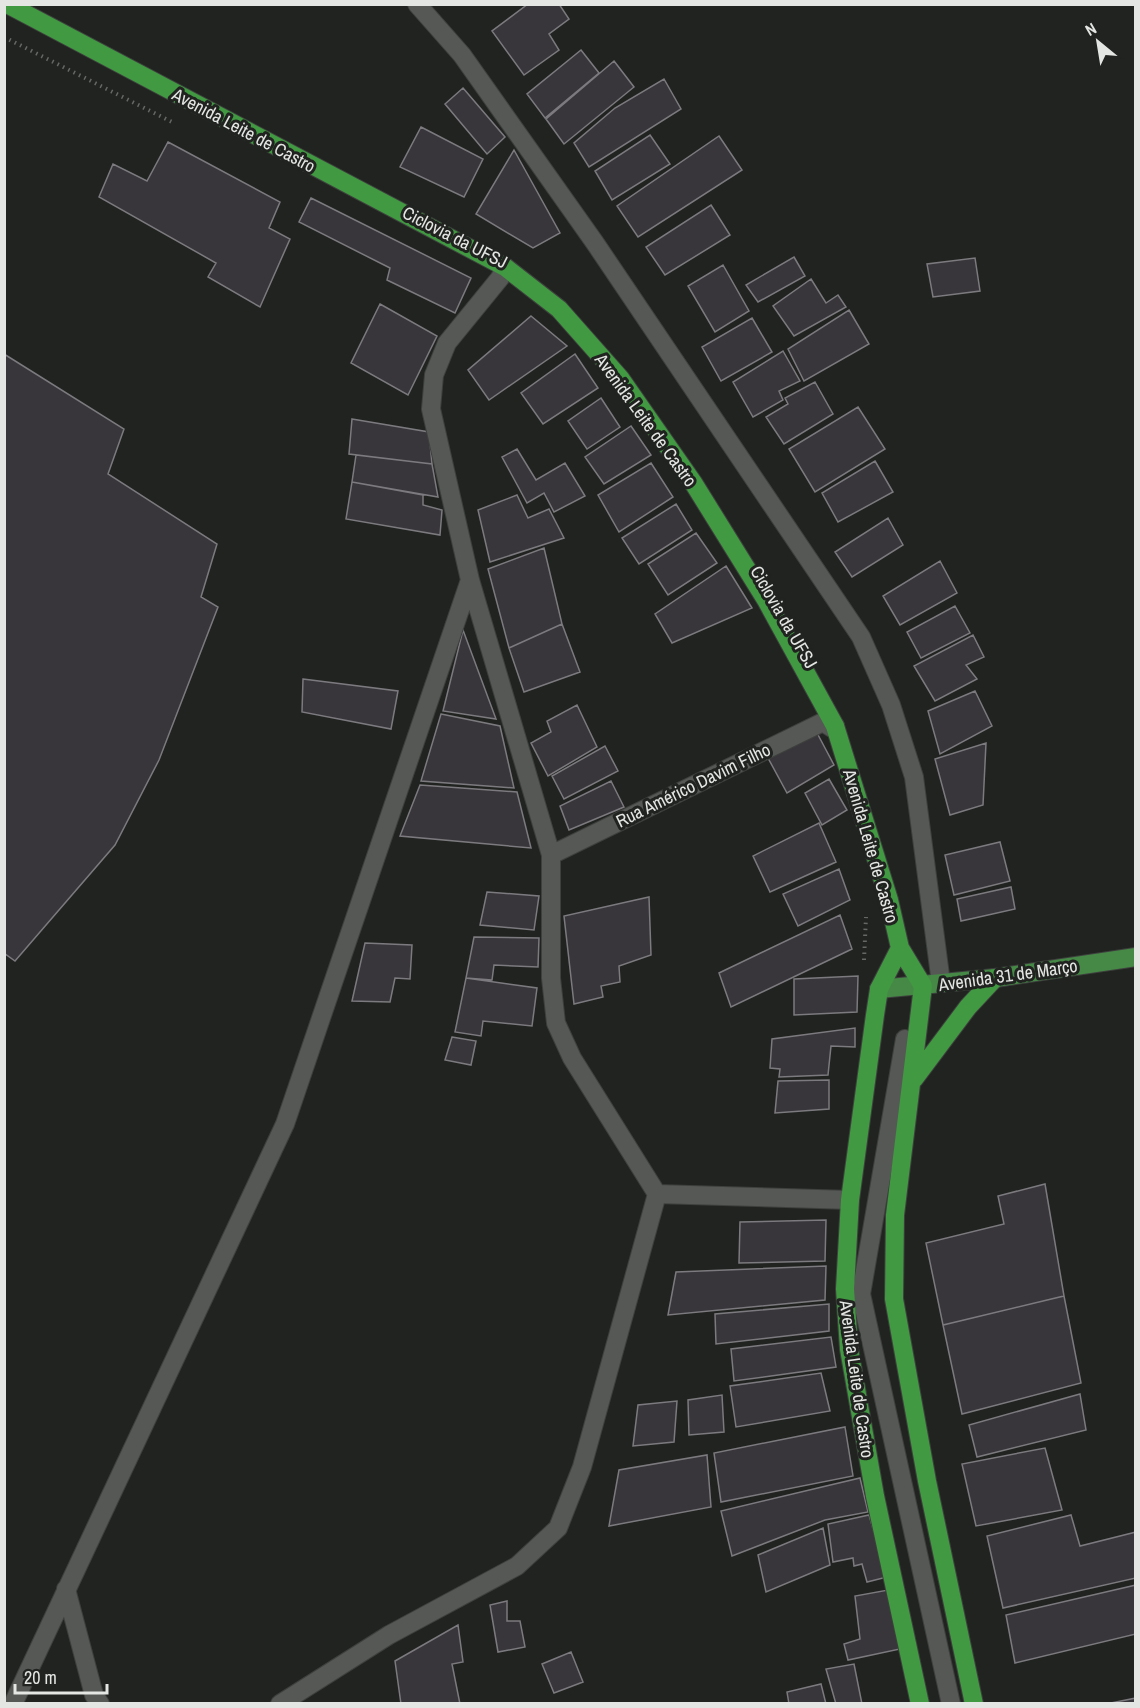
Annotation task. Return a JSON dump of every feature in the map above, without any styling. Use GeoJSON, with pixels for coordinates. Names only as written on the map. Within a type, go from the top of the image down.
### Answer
{"type":"FeatureCollection","features":[{"type":"Feature","properties":{"kind":"highway","name":"Avenida Leite de Castro"},"geometry":{"type":"LineString","coordinates":[[8,4],[505,267],[559,309],[620,378],[694,484],[766,600],[835,726],[889,900],[900,948],[932,985]]}},
{"type":"Feature","properties":{"kind":"highway","name":"Avenida Leite de Castro"},"geometry":{"type":"LineString","coordinates":[[900,948],[879,989],[849,1200],[845,1289],[849,1349],[874,1496],[920,1704]]}},
{"type":"Feature","properties":{"kind":"highway"},"geometry":{"type":"LineString","coordinates":[[913,1080],[968,1007],[994,978]]}},
{"type":"Feature","properties":{"kind":"highway"},"geometry":{"type":"LineString","coordinates":[[932,985],[913,1080],[895,1215],[894,1299],[927,1481],[974,1704]]}},
{"type":"Feature","properties":{"kind":"main road","name":"Avenida 31 de Março"},"geometry":{"type":"LineString","coordinates":[[879,989],[994,978],[1136,957]]}},
{"type":"Feature","properties":{"kind":"street"},"geometry":{"type":"LineString","coordinates":[[417,4],[462,56],[589,233],[861,637],[891,705],[914,777],[932,985]]}},
{"type":"Feature","properties":{"kind":"street"},"geometry":{"type":"LineString","coordinates":[[280,1704],[389,1635],[517,1566],[558,1528],[582,1467],[657,1194],[572,1058],[556,1023],[551,978],[551,855],[470,580],[431,409],[434,375],[447,343],[500,278],[505,267]]}},
{"type":"Feature","properties":{"kind":"street"},"geometry":{"type":"LineString","coordinates":[[13,1704],[285,1124],[470,580]]}},
{"type":"Feature","properties":{"kind":"street","name":"Rua Américo Davim Filho"},"geometry":{"type":"LineString","coordinates":[[551,855],[823,722],[832,728],[835,726]]}},
{"type":"Feature","properties":{"kind":"street"},"geometry":{"type":"LineString","coordinates":[[905,1039],[861,1294],[951,1704]]}},
{"type":"Feature","properties":{"kind":"street"},"geometry":{"type":"LineString","coordinates":[[657,1194],[849,1200]]}},
{"type":"Feature","properties":{"kind":"street"},"geometry":{"type":"LineString","coordinates":[[66,1589],[94,1695],[100,1704]]}},
{"type":"Feature","properties":{"kind":"path"},"geometry":{"type":"LineString","coordinates":[[4,30],[174,118]]}},
{"type":"Feature","properties":{"kind":"path"},"geometry":{"type":"LineString","coordinates":[[4,38],[178,125]]}},
{"type":"Feature","properties":{"kind":"building"},"geometry":{"type":"Polygon","coordinates":[[[528,4],[559,4],[569,19],[549,34],[559,50],[524,75],[492,31],[528,4]]]}},
{"type":"Feature","properties":{"kind":"building"},"geometry":{"type":"Polygon","coordinates":[[[581,50],[599,73],[545,118],[527,94],[581,50]]]}},
{"type":"Feature","properties":{"kind":"building"},"geometry":{"type":"Polygon","coordinates":[[[614,61],[634,87],[564,144],[546,119],[614,61]]]}},
{"type":"Feature","properties":{"kind":"building"},"geometry":{"type":"Polygon","coordinates":[[[664,79],[681,109],[589,167],[574,143],[615,108],[664,79]]]}},
{"type":"Feature","properties":{"kind":"building"},"geometry":{"type":"Polygon","coordinates":[[[463,88],[505,137],[487,154],[445,104],[463,88]]]}},
{"type":"Feature","properties":{"kind":"building"},"geometry":{"type":"Polygon","coordinates":[[[421,127],[483,159],[464,197],[400,167],[421,127]]]}},
{"type":"Feature","properties":{"kind":"building"},"geometry":{"type":"Polygon","coordinates":[[[650,135],[670,164],[612,200],[595,171],[650,135]]]}},
{"type":"Feature","properties":{"kind":"building"},"geometry":{"type":"Polygon","coordinates":[[[719,136],[742,170],[638,237],[617,206],[719,136]]]}},
{"type":"Feature","properties":{"kind":"building"},"geometry":{"type":"Polygon","coordinates":[[[168,142],[280,202],[269,228],[290,239],[260,307],[208,277],[216,263],[99,197],[113,164],[147,181],[168,142]]]}},
{"type":"Feature","properties":{"kind":"building"},"geometry":{"type":"Polygon","coordinates":[[[514,150],[560,233],[533,248],[476,214],[514,150]]]}},
{"type":"Feature","properties":{"kind":"building"},"geometry":{"type":"Polygon","coordinates":[[[311,198],[471,278],[455,313],[387,280],[390,268],[299,222],[311,198]]]}},
{"type":"Feature","properties":{"kind":"building"},"geometry":{"type":"Polygon","coordinates":[[[711,205],[730,235],[665,275],[646,247],[711,205]]]}},
{"type":"Feature","properties":{"kind":"building"},"geometry":{"type":"Polygon","coordinates":[[[794,257],[805,276],[758,302],[746,285],[794,257]]]}},
{"type":"Feature","properties":{"kind":"building"},"geometry":{"type":"Polygon","coordinates":[[[975,258],[980,291],[933,297],[927,264],[975,258]]]}},
{"type":"Feature","properties":{"kind":"building"},"geometry":{"type":"Polygon","coordinates":[[[723,265],[749,311],[715,332],[688,286],[723,265]]]}},
{"type":"Feature","properties":{"kind":"building"},"geometry":{"type":"Polygon","coordinates":[[[811,279],[826,303],[838,295],[846,307],[794,336],[773,306],[811,279]]]}},
{"type":"Feature","properties":{"kind":"building"},"geometry":{"type":"Polygon","coordinates":[[[380,304],[437,336],[408,395],[351,363],[380,304]]]}},
{"type":"Feature","properties":{"kind":"building"},"geometry":{"type":"Polygon","coordinates":[[[849,310],[869,344],[804,381],[788,349],[849,310]]]}},
{"type":"Feature","properties":{"kind":"building"},"geometry":{"type":"Polygon","coordinates":[[[531,316],[567,346],[489,400],[468,370],[531,316]]]}},
{"type":"Feature","properties":{"kind":"building"},"geometry":{"type":"Polygon","coordinates":[[[752,318],[772,352],[721,381],[702,347],[752,318]]]}},
{"type":"Feature","properties":{"kind":"building"},"geometry":{"type":"Polygon","coordinates":[[[783,351],[800,381],[779,391],[783,400],[753,417],[733,382],[783,351]]]}},
{"type":"Feature","properties":{"kind":"building"},"geometry":{"type":"Polygon","coordinates":[[[4,354],[124,429],[108,474],[217,544],[201,597],[218,607],[159,760],[115,845],[15,961],[4,953],[4,354]]]}},
{"type":"Feature","properties":{"kind":"building"},"geometry":{"type":"Polygon","coordinates":[[[575,354],[598,388],[543,424],[521,393],[575,354]]]}},
{"type":"Feature","properties":{"kind":"building"},"geometry":{"type":"Polygon","coordinates":[[[815,382],[833,414],[784,444],[766,417],[788,404],[785,398],[815,382]]]}},
{"type":"Feature","properties":{"kind":"building"},"geometry":{"type":"Polygon","coordinates":[[[601,398],[620,427],[587,449],[568,421],[601,398]]]}},
{"type":"Feature","properties":{"kind":"building"},"geometry":{"type":"Polygon","coordinates":[[[858,407],[885,449],[815,492],[789,449],[858,407]]]}},
{"type":"Feature","properties":{"kind":"building"},"geometry":{"type":"Polygon","coordinates":[[[352,419],[429,432],[432,464],[349,454],[352,419]]]}},
{"type":"Feature","properties":{"kind":"building"},"geometry":{"type":"Polygon","coordinates":[[[631,426],[651,455],[604,484],[585,457],[631,426]]]}},
{"type":"Feature","properties":{"kind":"building"},"geometry":{"type":"Polygon","coordinates":[[[517,449],[536,480],[565,463],[585,496],[554,512],[544,493],[527,503],[502,457],[517,449]]]}},
{"type":"Feature","properties":{"kind":"building"},"geometry":{"type":"Polygon","coordinates":[[[356,455],[432,464],[438,497],[352,482],[356,455]]]}},
{"type":"Feature","properties":{"kind":"building"},"geometry":{"type":"Polygon","coordinates":[[[875,461],[893,492],[838,522],[822,493],[875,461]]]}},
{"type":"Feature","properties":{"kind":"building"},"geometry":{"type":"Polygon","coordinates":[[[651,463],[673,497],[619,532],[598,495],[651,463]]]}},
{"type":"Feature","properties":{"kind":"building"},"geometry":{"type":"Polygon","coordinates":[[[352,482],[423,495],[423,505],[442,510],[440,535],[346,519],[352,482]]]}},
{"type":"Feature","properties":{"kind":"building"},"geometry":{"type":"Polygon","coordinates":[[[517,495],[528,518],[549,509],[564,538],[490,562],[478,510],[517,495]]]}},
{"type":"Feature","properties":{"kind":"building"},"geometry":{"type":"Polygon","coordinates":[[[676,504],[692,530],[639,564],[622,538],[676,504]]]}},
{"type":"Feature","properties":{"kind":"building"},"geometry":{"type":"Polygon","coordinates":[[[888,518],[903,545],[852,577],[835,552],[888,518]]]}},
{"type":"Feature","properties":{"kind":"building"},"geometry":{"type":"Polygon","coordinates":[[[696,533],[717,563],[668,595],[648,564],[696,533]]]}},
{"type":"Feature","properties":{"kind":"building"},"geometry":{"type":"Polygon","coordinates":[[[544,548],[562,624],[509,648],[488,569],[544,548]]]}},
{"type":"Feature","properties":{"kind":"building"},"geometry":{"type":"Polygon","coordinates":[[[940,561],[957,593],[900,625],[883,596],[940,561]]]}},
{"type":"Feature","properties":{"kind":"building"},"geometry":{"type":"Polygon","coordinates":[[[726,566],[752,608],[672,643],[655,614],[726,566]]]}},
{"type":"Feature","properties":{"kind":"building"},"geometry":{"type":"Polygon","coordinates":[[[955,606],[970,633],[921,658],[907,632],[955,606]]]}},
{"type":"Feature","properties":{"kind":"building"},"geometry":{"type":"Polygon","coordinates":[[[562,624],[580,672],[524,692],[509,648],[562,624]]]}},
{"type":"Feature","properties":{"kind":"building"},"geometry":{"type":"Polygon","coordinates":[[[463,630],[496,719],[443,711],[463,630]]]}},
{"type":"Feature","properties":{"kind":"building"},"geometry":{"type":"Polygon","coordinates":[[[973,635],[984,657],[966,665],[977,679],[935,701],[914,666],[973,635]]]}},
{"type":"Feature","properties":{"kind":"building"},"geometry":{"type":"Polygon","coordinates":[[[303,679],[398,691],[391,729],[302,712],[303,679]]]}},
{"type":"Feature","properties":{"kind":"building"},"geometry":{"type":"Polygon","coordinates":[[[975,691],[992,726],[940,754],[928,711],[975,691]]]}},
{"type":"Feature","properties":{"kind":"building"},"geometry":{"type":"Polygon","coordinates":[[[577,705],[597,747],[548,776],[531,743],[551,732],[547,721],[577,705]]]}},
{"type":"Feature","properties":{"kind":"building"},"geometry":{"type":"Polygon","coordinates":[[[441,714],[500,726],[514,788],[421,781],[441,714]]]}},
{"type":"Feature","properties":{"kind":"building"},"geometry":{"type":"Polygon","coordinates":[[[816,731],[834,765],[787,793],[768,758],[816,731]]]}},
{"type":"Feature","properties":{"kind":"building"},"geometry":{"type":"Polygon","coordinates":[[[986,743],[983,805],[950,815],[935,759],[986,743]]]}},
{"type":"Feature","properties":{"kind":"building"},"geometry":{"type":"Polygon","coordinates":[[[605,746],[618,771],[564,799],[552,776],[605,746]]]}},
{"type":"Feature","properties":{"kind":"building"},"geometry":{"type":"Polygon","coordinates":[[[829,779],[847,810],[822,825],[805,793],[829,779]]]}},
{"type":"Feature","properties":{"kind":"building"},"geometry":{"type":"Polygon","coordinates":[[[611,781],[624,807],[569,830],[560,806],[611,781]]]}},
{"type":"Feature","properties":{"kind":"building"},"geometry":{"type":"Polygon","coordinates":[[[420,785],[517,792],[531,848],[400,836],[420,785]]]}},
{"type":"Feature","properties":{"kind":"building"},"geometry":{"type":"Polygon","coordinates":[[[819,823],[836,862],[770,892],[753,856],[819,823]]]}},
{"type":"Feature","properties":{"kind":"building"},"geometry":{"type":"Polygon","coordinates":[[[1000,842],[1010,881],[954,895],[945,855],[1000,842]]]}},
{"type":"Feature","properties":{"kind":"building"},"geometry":{"type":"Polygon","coordinates":[[[839,869],[850,900],[798,926],[783,894],[839,869]]]}},
{"type":"Feature","properties":{"kind":"building"},"geometry":{"type":"Polygon","coordinates":[[[1011,887],[1015,909],[961,921],[957,899],[1011,887]]]}},
{"type":"Feature","properties":{"kind":"building"},"geometry":{"type":"Polygon","coordinates":[[[487,892],[539,896],[534,930],[480,925],[487,892]]]}},
{"type":"Feature","properties":{"kind":"building"},"geometry":{"type":"Polygon","coordinates":[[[649,897],[651,955],[619,966],[620,982],[601,986],[603,997],[574,1004],[564,916],[649,897]]]}},
{"type":"Feature","properties":{"kind":"building"},"geometry":{"type":"Polygon","coordinates":[[[840,915],[852,949],[731,1007],[719,973],[840,915]]]}},
{"type":"Feature","properties":{"kind":"building"},"geometry":{"type":"Polygon","coordinates":[[[474,937],[539,938],[538,967],[494,965],[492,980],[466,978],[474,937]]]}},
{"type":"Feature","properties":{"kind":"building"},"geometry":{"type":"Polygon","coordinates":[[[365,943],[412,945],[410,979],[395,978],[390,1002],[352,1001],[365,943]]]}},
{"type":"Feature","properties":{"kind":"building"},"geometry":{"type":"Polygon","coordinates":[[[858,976],[857,1012],[794,1015],[794,979],[858,976]]]}},
{"type":"Feature","properties":{"kind":"building"},"geometry":{"type":"Polygon","coordinates":[[[466,978],[537,988],[532,1026],[483,1021],[481,1036],[455,1032],[466,978]]]}},
{"type":"Feature","properties":{"kind":"building"},"geometry":{"type":"Polygon","coordinates":[[[855,1028],[855,1047],[831,1046],[828,1075],[779,1077],[780,1069],[770,1068],[772,1039],[855,1028]]]}},
{"type":"Feature","properties":{"kind":"building"},"geometry":{"type":"Polygon","coordinates":[[[452,1037],[476,1041],[471,1065],[445,1060],[452,1037]]]}},
{"type":"Feature","properties":{"kind":"building"},"geometry":{"type":"Polygon","coordinates":[[[829,1080],[829,1109],[775,1113],[778,1081],[829,1080]]]}},
{"type":"Feature","properties":{"kind":"building"},"geometry":{"type":"Polygon","coordinates":[[[1045,1184],[1064,1296],[943,1325],[926,1243],[1004,1224],[998,1196],[1045,1184]]]}},
{"type":"Feature","properties":{"kind":"building"},"geometry":{"type":"Polygon","coordinates":[[[826,1220],[825,1261],[739,1263],[740,1222],[826,1220]]]}},
{"type":"Feature","properties":{"kind":"building"},"geometry":{"type":"Polygon","coordinates":[[[826,1266],[825,1300],[668,1315],[676,1272],[826,1266]]]}},
{"type":"Feature","properties":{"kind":"building"},"geometry":{"type":"Polygon","coordinates":[[[1064,1296],[1081,1383],[962,1414],[943,1325],[1064,1296]]]}},
{"type":"Feature","properties":{"kind":"building"},"geometry":{"type":"Polygon","coordinates":[[[829,1304],[829,1331],[716,1344],[715,1314],[829,1304]]]}},
{"type":"Feature","properties":{"kind":"building"},"geometry":{"type":"Polygon","coordinates":[[[831,1337],[836,1367],[734,1381],[731,1349],[831,1337]]]}},
{"type":"Feature","properties":{"kind":"building"},"geometry":{"type":"Polygon","coordinates":[[[821,1373],[830,1411],[736,1427],[730,1386],[821,1373]]]}},
{"type":"Feature","properties":{"kind":"building"},"geometry":{"type":"Polygon","coordinates":[[[1080,1394],[1086,1430],[977,1457],[969,1425],[1080,1394]]]}},
{"type":"Feature","properties":{"kind":"building"},"geometry":{"type":"Polygon","coordinates":[[[722,1395],[724,1432],[689,1435],[688,1400],[722,1395]]]}},
{"type":"Feature","properties":{"kind":"building"},"geometry":{"type":"Polygon","coordinates":[[[677,1401],[674,1442],[633,1446],[638,1405],[677,1401]]]}},
{"type":"Feature","properties":{"kind":"building"},"geometry":{"type":"Polygon","coordinates":[[[845,1427],[853,1476],[721,1502],[714,1453],[845,1427]]]}},
{"type":"Feature","properties":{"kind":"building"},"geometry":{"type":"Polygon","coordinates":[[[1045,1448],[1062,1510],[976,1526],[962,1464],[1045,1448]]]}},
{"type":"Feature","properties":{"kind":"building"},"geometry":{"type":"Polygon","coordinates":[[[707,1455],[711,1507],[609,1526],[619,1470],[707,1455]]]}},
{"type":"Feature","properties":{"kind":"building"},"geometry":{"type":"Polygon","coordinates":[[[860,1478],[868,1512],[825,1520],[732,1556],[721,1511],[860,1478]]]}},
{"type":"Feature","properties":{"kind":"building"},"geometry":{"type":"Polygon","coordinates":[[[869,1515],[887,1577],[867,1582],[862,1564],[854,1566],[853,1558],[833,1562],[828,1524],[869,1515]]]}},
{"type":"Feature","properties":{"kind":"building"},"geometry":{"type":"Polygon","coordinates":[[[1071,1515],[1080,1546],[1136,1532],[1136,1578],[1003,1608],[987,1536],[1071,1515]]]}},
{"type":"Feature","properties":{"kind":"building"},"geometry":{"type":"Polygon","coordinates":[[[823,1528],[830,1565],[766,1592],[758,1555],[823,1528]]]}},
{"type":"Feature","properties":{"kind":"building"},"geometry":{"type":"Polygon","coordinates":[[[1136,1585],[1136,1634],[1015,1663],[1006,1615],[1136,1585]]]}},
{"type":"Feature","properties":{"kind":"building"},"geometry":{"type":"Polygon","coordinates":[[[888,1590],[900,1649],[848,1660],[844,1644],[860,1639],[855,1596],[888,1590]]]}},
{"type":"Feature","properties":{"kind":"building"},"geometry":{"type":"Polygon","coordinates":[[[507,1601],[507,1621],[520,1621],[525,1647],[498,1652],[490,1605],[507,1601]]]}},
{"type":"Feature","properties":{"kind":"building"},"geometry":{"type":"Polygon","coordinates":[[[458,1625],[463,1662],[452,1664],[460,1704],[401,1704],[395,1661],[458,1625]]]}},
{"type":"Feature","properties":{"kind":"building"},"geometry":{"type":"Polygon","coordinates":[[[571,1652],[583,1682],[554,1693],[542,1664],[571,1652]]]}},
{"type":"Feature","properties":{"kind":"building"},"geometry":{"type":"Polygon","coordinates":[[[854,1664],[862,1704],[836,1704],[826,1669],[854,1664]]]}},
{"type":"Feature","properties":{"kind":"building"},"geometry":{"type":"Polygon","coordinates":[[[821,1684],[826,1704],[789,1704],[787,1692],[821,1684]]]}},
{"type":"Feature","properties":{"kind":"building"},"geometry":{"type":"Polygon","coordinates":[[[1136,1698],[1136,1704],[1106,1704],[1136,1698]]]}}]}
